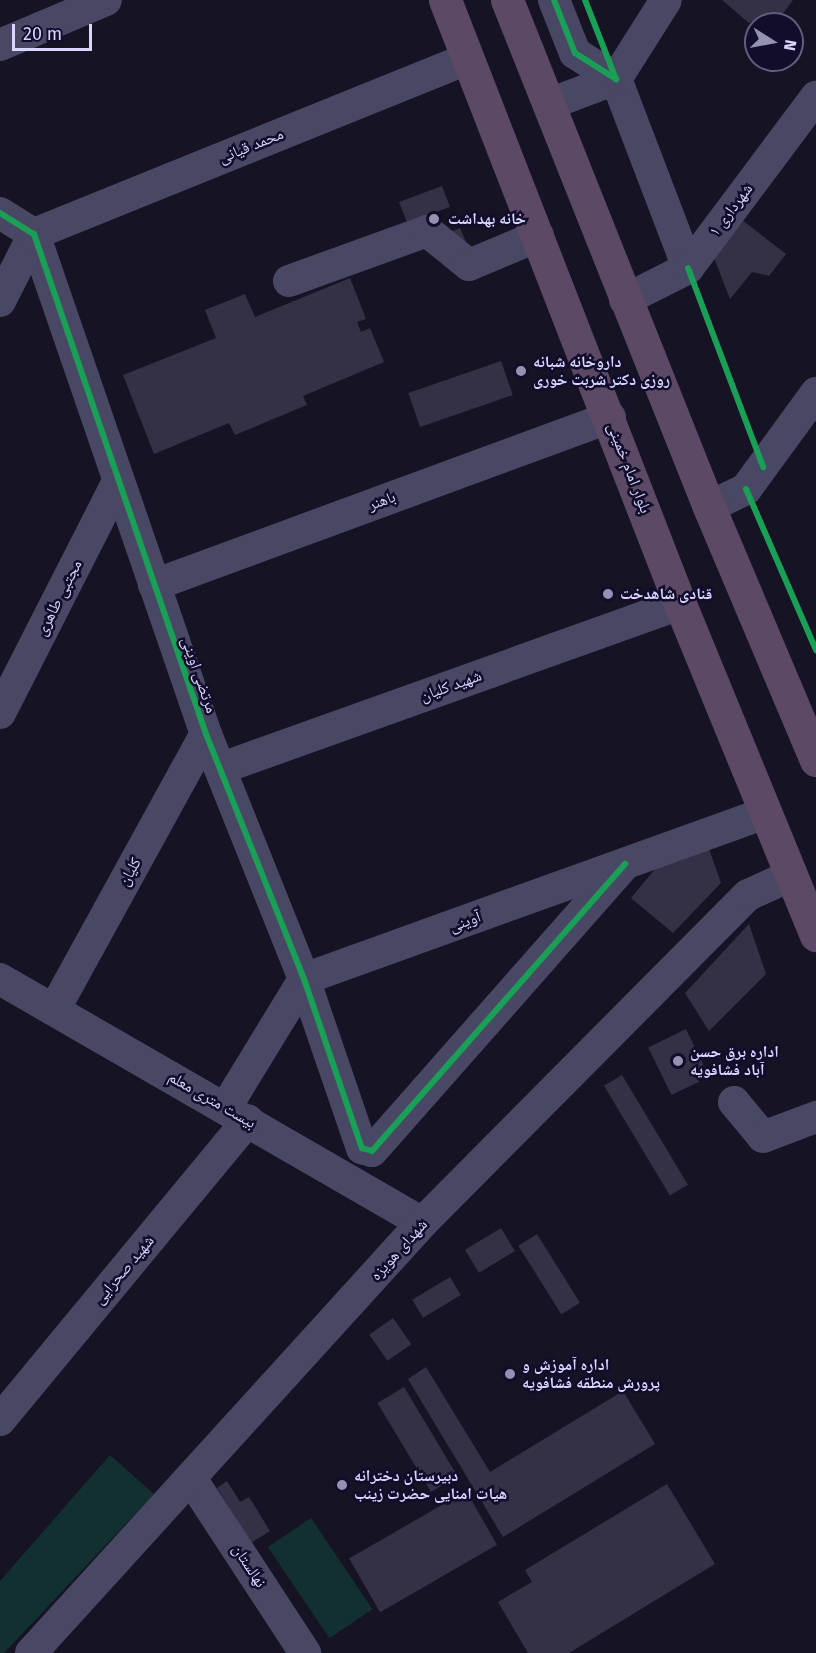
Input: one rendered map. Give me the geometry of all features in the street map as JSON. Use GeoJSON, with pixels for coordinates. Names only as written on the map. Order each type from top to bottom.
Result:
{"type":"FeatureCollection","features":[{"type":"Feature","properties":{"kind":"highway","name":"بلوار امام خمینی"},"geometry":{"type":"LineString","coordinates":[[445,0],[610,417],[680,604],[816,935]]}},
{"type":"Feature","properties":{"kind":"highway"},"geometry":{"type":"LineString","coordinates":[[507,0],[709,507],[816,760]]}},
{"type":"Feature","properties":{"kind":"street"},"geometry":{"type":"LineString","coordinates":[[0,45],[106,0]]}},
{"type":"Feature","properties":{"kind":"street"},"geometry":{"type":"LineString","coordinates":[[554,0],[575,53],[616,79],[688,268]]}},
{"type":"Feature","properties":{"kind":"street"},"geometry":{"type":"LineString","coordinates":[[549,104],[616,79],[666,0]]}},
{"type":"Feature","properties":{"kind":"street","name":"محمد قیانی"},"geometry":{"type":"LineString","coordinates":[[34,234],[468,59]]}},
{"type":"Feature","properties":{"kind":"street","name":"شهرداری ۱"},"geometry":{"type":"LineString","coordinates":[[625,300],[688,268],[816,96]]}},
{"type":"Feature","properties":{"kind":"street"},"geometry":{"type":"LineString","coordinates":[[0,213],[34,234],[0,301]]}},
{"type":"Feature","properties":{"kind":"street"},"geometry":{"type":"LineString","coordinates":[[289,281],[427,231],[469,265],[538,236]]}},
{"type":"Feature","properties":{"kind":"street","name":"مرتضی اوینی"},"geometry":{"type":"LineString","coordinates":[[34,234],[117,483],[206,734],[222,768],[304,979],[362,1148],[372,1151],[625,864]]}},
{"type":"Feature","properties":{"kind":"street"},"geometry":{"type":"LineString","coordinates":[[709,507],[746,489],[816,393]]}},
{"type":"Feature","properties":{"kind":"street","name":"باهنر"},"geometry":{"type":"LineString","coordinates":[[154,585],[610,417]]}},
{"type":"Feature","properties":{"kind":"street","name":"مجتبی طاهری"},"geometry":{"type":"LineString","coordinates":[[0,713],[117,483]]}},
{"type":"Feature","properties":{"kind":"street","name":"شهید کلیان"},"geometry":{"type":"LineString","coordinates":[[222,768],[680,604]]}},
{"type":"Feature","properties":{"kind":"street","name":"کلیان"},"geometry":{"type":"LineString","coordinates":[[54,1010],[206,734]]}},
{"type":"Feature","properties":{"kind":"street","name":"آوینی"},"geometry":{"type":"LineString","coordinates":[[304,979],[766,813]]}},
{"type":"Feature","properties":{"kind":"street","name":"شهدای هویزه"},"geometry":{"type":"LineString","coordinates":[[31,1653],[192,1480],[422,1223],[748,896],[792,875]]}},
{"type":"Feature","properties":{"kind":"street"},"geometry":{"type":"LineString","coordinates":[[237,1113],[304,979]]}},
{"type":"Feature","properties":{"kind":"street","name":"بیست متری معلم"},"geometry":{"type":"LineString","coordinates":[[0,980],[237,1113],[422,1223]]}},
{"type":"Feature","properties":{"kind":"street"},"geometry":{"type":"LineString","coordinates":[[734,1102],[763,1137],[816,1117]]}},
{"type":"Feature","properties":{"kind":"street","name":"شهید صحرایی"},"geometry":{"type":"LineString","coordinates":[[0,1420],[237,1113]]}},
{"type":"Feature","properties":{"kind":"street","name":"نهالستان"},"geometry":{"type":"LineString","coordinates":[[192,1480],[305,1653]]}},
{"type":"Feature","properties":{"kind":"green space"},"geometry":{"type":"Polygon","coordinates":[[[110,1455],[154,1494],[4,1653],[0,1653],[0,1581],[110,1455]]]}},
{"type":"Feature","properties":{"kind":"green space"},"geometry":{"type":"Polygon","coordinates":[[[311,1518],[373,1609],[329,1638],[268,1547],[311,1518]]]}},
{"type":"Feature","properties":{"kind":"building"},"geometry":{"type":"Polygon","coordinates":[[[722,0],[793,0],[784,12],[744,12],[744,19],[722,0]]]}},
{"type":"Feature","properties":{"kind":"building"},"geometry":{"type":"Polygon","coordinates":[[[442,186],[450,207],[425,216],[410,230],[399,202],[442,186]]]}},
{"type":"Feature","properties":{"kind":"building"},"geometry":{"type":"Polygon","coordinates":[[[737,216],[786,254],[769,276],[752,272],[730,299],[711,250],[737,216]]]}},
{"type":"Feature","properties":{"kind":"building"},"geometry":{"type":"Polygon","coordinates":[[[460,228],[466,242],[448,233],[460,228]]]}},
{"type":"Feature","properties":{"kind":"building"},"geometry":{"type":"Polygon","coordinates":[[[350,278],[366,319],[357,322],[361,332],[370,328],[384,362],[303,396],[307,405],[235,435],[229,423],[154,454],[123,375],[216,338],[205,310],[245,294],[255,317],[350,278]]]}},
{"type":"Feature","properties":{"kind":"building"},"geometry":{"type":"Polygon","coordinates":[[[501,361],[513,395],[420,427],[408,393],[501,361]]]}},
{"type":"Feature","properties":{"kind":"building"},"geometry":{"type":"Polygon","coordinates":[[[708,846],[721,883],[673,933],[631,898],[661,862],[708,846]]]}},
{"type":"Feature","properties":{"kind":"building"},"geometry":{"type":"Polygon","coordinates":[[[749,924],[766,974],[709,1031],[685,993],[749,924]]]}},
{"type":"Feature","properties":{"kind":"building","name":"اداره برق حسن آباد فشافویه"},"geometry":{"type":"Polygon","coordinates":[[[686,1029],[709,1077],[671,1095],[648,1047],[686,1029]]]}},
{"type":"Feature","properties":{"kind":"building"},"geometry":{"type":"Polygon","coordinates":[[[622,1075],[688,1185],[670,1196],[604,1086],[622,1075]]]}},
{"type":"Feature","properties":{"kind":"building"},"geometry":{"type":"Polygon","coordinates":[[[501,1228],[515,1251],[479,1273],[465,1250],[501,1228]]]}},
{"type":"Feature","properties":{"kind":"building"},"geometry":{"type":"Polygon","coordinates":[[[537,1234],[580,1303],[561,1314],[518,1246],[537,1234]]]}},
{"type":"Feature","properties":{"kind":"building"},"geometry":{"type":"Polygon","coordinates":[[[450,1277],[461,1295],[423,1318],[412,1300],[450,1277]]]}},
{"type":"Feature","properties":{"kind":"building"},"geometry":{"type":"Polygon","coordinates":[[[393,1318],[411,1344],[388,1361],[369,1335],[393,1318]]]}},
{"type":"Feature","properties":{"kind":"building"},"geometry":{"type":"Polygon","coordinates":[[[426,1367],[490,1472],[623,1391],[655,1444],[503,1537],[408,1379],[426,1367]]]}},
{"type":"Feature","properties":{"kind":"building"},"geometry":{"type":"Polygon","coordinates":[[[404,1387],[458,1476],[431,1492],[377,1403],[404,1387]]]}},
{"type":"Feature","properties":{"kind":"building"},"geometry":{"type":"Polygon","coordinates":[[[227,1481],[240,1502],[249,1497],[270,1531],[251,1543],[217,1488],[227,1481]]]}},
{"type":"Feature","properties":{"kind":"building"},"geometry":{"type":"Polygon","coordinates":[[[667,1484],[715,1564],[569,1653],[528,1653],[498,1602],[532,1582],[525,1570],[667,1484]]]}},
{"type":"Feature","properties":{"kind":"building"},"geometry":{"type":"Polygon","coordinates":[[[466,1491],[497,1545],[380,1612],[349,1558],[466,1491]]]}},
{"type":"Feature","properties":{"kind":"cycle path"},"geometry":{"type":"LineString","coordinates":[[554,0],[575,53],[616,79]]}},
{"type":"Feature","properties":{"kind":"cycle path"},"geometry":{"type":"LineString","coordinates":[[585,0],[616,79]]}},
{"type":"Feature","properties":{"kind":"cycle path"},"geometry":{"type":"LineString","coordinates":[[0,213],[34,234],[206,734],[304,979],[362,1148],[372,1151],[625,864]]}},
{"type":"Feature","properties":{"kind":"cycle path"},"geometry":{"type":"LineString","coordinates":[[688,268],[763,467]]}},
{"type":"Feature","properties":{"kind":"cycle path"},"geometry":{"type":"LineString","coordinates":[[746,489],[816,650]]}},
{"type":"Feature","properties":{"kind":"place","name":"خانه بهداشت"},"geometry":{"type":"Point","coordinates":[434,219]}},
{"type":"Feature","properties":{"kind":"place","name":"داروخانه شبانه روزی دکتر شربت خوری"},"geometry":{"type":"Point","coordinates":[521,371]}},
{"type":"Feature","properties":{"kind":"place","name":"قنادی شاهدخت"},"geometry":{"type":"Point","coordinates":[608,594]}},
{"type":"Feature","properties":{"kind":"place","name":"اداره برق حسن آباد فشافویه"},"geometry":{"type":"Point","coordinates":[678,1061]}},
{"type":"Feature","properties":{"kind":"place","name":"اداره آموزش و پرورش منطقه فشافویه"},"geometry":{"type":"Point","coordinates":[510,1374]}},
{"type":"Feature","properties":{"kind":"place","name":"دبیرستان دخترانه هیات امنایی حضرت زینب"},"geometry":{"type":"Point","coordinates":[342,1485]}}]}
